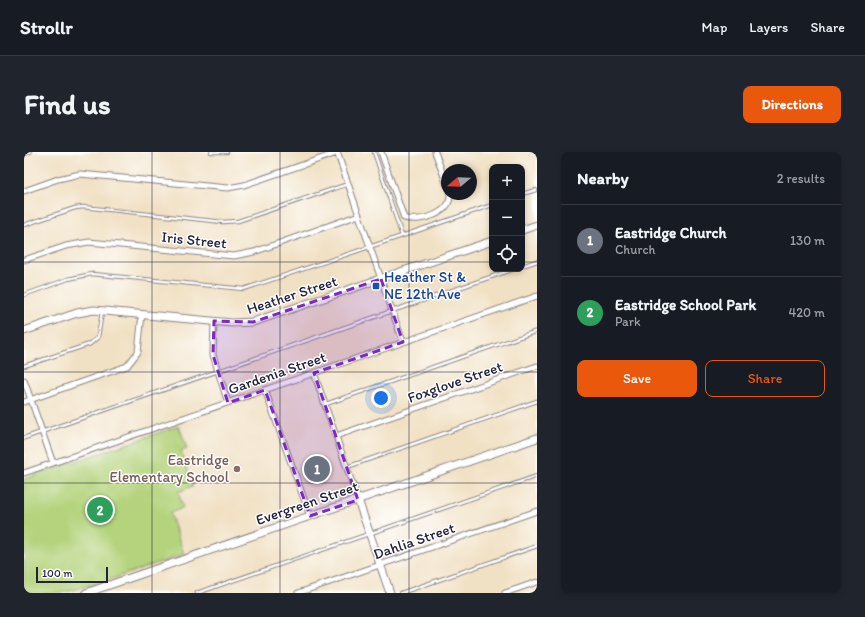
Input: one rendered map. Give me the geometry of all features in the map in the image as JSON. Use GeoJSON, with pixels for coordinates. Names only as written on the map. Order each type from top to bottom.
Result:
{"type":"FeatureCollection","features":[{"type":"Feature","properties":{"kind":"street"},"geometry":{"type":"LineString","coordinates":[[24,191],[58,179],[80,174],[228,188],[244,185],[337,152],[402,342]]}},
{"type":"Feature","properties":{"kind":"street"},"geometry":{"type":"LineString","coordinates":[[381,152],[404,218],[413,221],[425,219],[437,214],[448,204],[449,200]]}},
{"type":"Feature","properties":{"kind":"street"},"geometry":{"type":"LineString","coordinates":[[435,152],[441,168]]}},
{"type":"Feature","properties":{"kind":"street","name":"Iris Street"},"geometry":{"type":"LineString","coordinates":[[24,260],[66,246],[90,242],[234,256],[254,252],[359,215]]}},
{"type":"Feature","properties":{"kind":"street"},"geometry":{"type":"LineString","coordinates":[[525,229],[537,225]]}},
{"type":"Feature","properties":{"kind":"street","name":"Heather Street"},"geometry":{"type":"LineString","coordinates":[[24,331],[77,312],[102,310],[237,324],[253,322],[489,242]]}},
{"type":"Feature","properties":{"kind":"street","name":"Gardenia Street"},"geometry":{"type":"LineString","coordinates":[[24,473],[537,296]]}},
{"type":"Feature","properties":{"kind":"street"},"geometry":{"type":"LineString","coordinates":[[24,402],[127,366],[138,352],[142,314]]}},
{"type":"Feature","properties":{"kind":"street"},"geometry":{"type":"LineString","coordinates":[[214,321],[212,348],[217,372],[228,403]]}},
{"type":"Feature","properties":{"kind":"street","name":"Foxglove Street"},"geometry":{"type":"LineString","coordinates":[[336,436],[537,366]]}},
{"type":"Feature","properties":{"kind":"street"},"geometry":{"type":"LineString","coordinates":[[314,373],[390,593]]}},
{"type":"Feature","properties":{"kind":"street"},"geometry":{"type":"LineString","coordinates":[[24,380],[53,463]]}},
{"type":"Feature","properties":{"kind":"street"},"geometry":{"type":"LineString","coordinates":[[265,390],[310,516]]}},
{"type":"Feature","properties":{"kind":"street","name":"Evergreen Street"},"geometry":{"type":"LineString","coordinates":[[86,593],[98,591],[537,438]]}},
{"type":"Feature","properties":{"kind":"street","name":"Dahlia Street"},"geometry":{"type":"LineString","coordinates":[[298,593],[537,511]]}},
{"type":"Feature","properties":{"kind":"street"},"geometry":{"type":"LineString","coordinates":[[505,593],[537,582]]}},
{"type":"Feature","properties":{"kind":"lane"},"geometry":{"type":"LineString","coordinates":[[24,154],[30,152]]}},
{"type":"Feature","properties":{"kind":"lane"},"geometry":{"type":"LineString","coordinates":[[211,152],[227,152]]}},
{"type":"Feature","properties":{"kind":"lane"},"geometry":{"type":"LineString","coordinates":[[374,152],[402,236]]}},
{"type":"Feature","properties":{"kind":"lane"},"geometry":{"type":"LineString","coordinates":[[24,225],[75,208],[83,207],[222,222],[238,221],[348,184]]}},
{"type":"Feature","properties":{"kind":"lane"},"geometry":{"type":"LineString","coordinates":[[525,193],[536,190]]}},
{"type":"Feature","properties":{"kind":"lane"},"geometry":{"type":"LineString","coordinates":[[24,295],[68,279],[92,274],[244,289],[489,206]]}},
{"type":"Feature","properties":{"kind":"lane"},"geometry":{"type":"LineString","coordinates":[[525,265],[537,261]]}},
{"type":"Feature","properties":{"kind":"lane"},"geometry":{"type":"LineString","coordinates":[[24,438],[505,272]]}},
{"type":"Feature","properties":{"kind":"lane"},"geometry":{"type":"LineString","coordinates":[[24,366],[90,344],[98,337],[102,310]]}},
{"type":"Feature","properties":{"kind":"lane"},"geometry":{"type":"LineString","coordinates":[[325,404],[537,331]]}},
{"type":"Feature","properties":{"kind":"lane"},"geometry":{"type":"LineString","coordinates":[[346,467],[537,401]]}},
{"type":"Feature","properties":{"kind":"lane"},"geometry":{"type":"LineString","coordinates":[[197,593],[537,476]]}},
{"type":"Feature","properties":{"kind":"lane"},"geometry":{"type":"LineString","coordinates":[[401,593],[537,546]]}},
{"type":"Feature","properties":{"kind":"highlighted area"},"geometry":{"type":"Polygon","coordinates":[[[381,279],[403,342],[314,373],[358,500],[310,516],[265,390],[228,403],[213,355],[214,321],[253,322],[381,279]]]}},
{"type":"Feature","properties":{"kind":"green space"},"geometry":{"type":"Polygon","coordinates":[[[179,426],[187,449],[181,451],[193,486],[178,492],[183,508],[170,513],[184,554],[112,579],[63,593],[33,593],[24,589],[24,479],[179,426]]]}},
{"type":"Feature","properties":{"kind":"place","name":"Heather St & NE 12th Ave"},"geometry":{"type":"Point","coordinates":[376,286]}},
{"type":"Feature","properties":{"kind":"place","name":"Eastridge Elementary School"},"geometry":{"type":"Point","coordinates":[237,469]}},
{"type":"Feature","properties":{"kind":"place","name":"Eastridge Church"},"geometry":{"type":"Point","coordinates":[317,469]}},
{"type":"Feature","properties":{"kind":"place","name":"Eastridge School Park"},"geometry":{"type":"Point","coordinates":[100,510]}}]}
